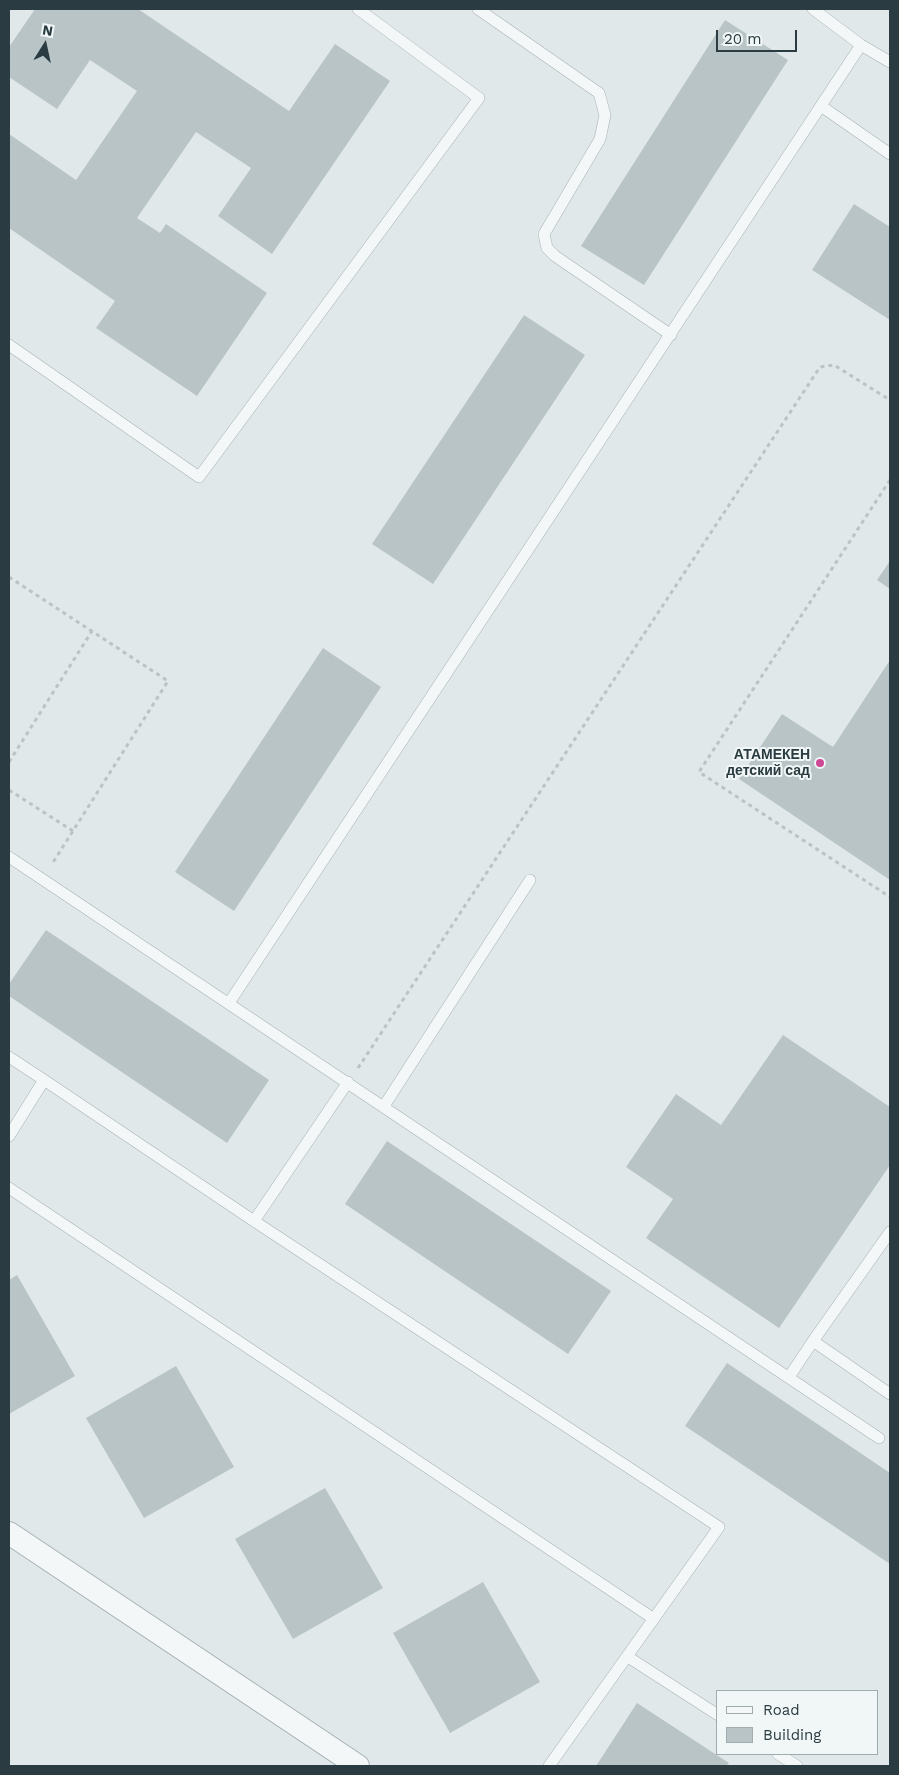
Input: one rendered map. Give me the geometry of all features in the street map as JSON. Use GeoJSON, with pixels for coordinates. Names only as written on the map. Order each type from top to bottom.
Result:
{"type":"FeatureCollection","features":[{"type":"Feature","properties":{"kind":"street"},"geometry":{"type":"LineString","coordinates":[[9,1533],[358,1766]]}},
{"type":"Feature","properties":{"kind":"lane"},"geometry":{"type":"LineString","coordinates":[[9,345],[199,477],[479,98],[358,9]]}},
{"type":"Feature","properties":{"kind":"lane"},"geometry":{"type":"LineString","coordinates":[[478,9],[599,93],[604,115],[600,139],[544,234],[547,248],[555,256],[671,335]]}},
{"type":"Feature","properties":{"kind":"lane"},"geometry":{"type":"LineString","coordinates":[[813,9],[890,62]]}},
{"type":"Feature","properties":{"kind":"lane"},"geometry":{"type":"LineString","coordinates":[[229,1003],[862,44]]}},
{"type":"Feature","properties":{"kind":"lane"},"geometry":{"type":"LineString","coordinates":[[821,106],[890,154]]}},
{"type":"Feature","properties":{"kind":"lane"},"geometry":{"type":"LineString","coordinates":[[9,857],[880,1438]]}},
{"type":"Feature","properties":{"kind":"lane"},"geometry":{"type":"LineString","coordinates":[[384,1106],[530,880]]}},
{"type":"Feature","properties":{"kind":"lane"},"geometry":{"type":"LineString","coordinates":[[9,1057],[254,1222],[719,1527],[549,1766]]}},
{"type":"Feature","properties":{"kind":"lane"},"geometry":{"type":"LineString","coordinates":[[9,1136],[44,1080]]}},
{"type":"Feature","properties":{"kind":"lane"},"geometry":{"type":"LineString","coordinates":[[254,1222],[348,1082]]}},
{"type":"Feature","properties":{"kind":"lane"},"geometry":{"type":"LineString","coordinates":[[9,1188],[654,1619]]}},
{"type":"Feature","properties":{"kind":"lane"},"geometry":{"type":"LineString","coordinates":[[789,1377],[890,1232]]}},
{"type":"Feature","properties":{"kind":"lane"},"geometry":{"type":"LineString","coordinates":[[813,1341],[890,1394]]}},
{"type":"Feature","properties":{"kind":"lane"},"geometry":{"type":"LineString","coordinates":[[628,1656],[716,1714]]}},
{"type":"Feature","properties":{"kind":"lane"},"geometry":{"type":"LineString","coordinates":[[780,1755],[797,1766]]}},
{"type":"Feature","properties":{"kind":"path"},"geometry":{"type":"LineString","coordinates":[[348,1082],[820,367],[834,365],[890,400]]}},
{"type":"Feature","properties":{"kind":"path"},"geometry":{"type":"LineString","coordinates":[[890,480],[699,772],[890,897]]}},
{"type":"Feature","properties":{"kind":"path"},"geometry":{"type":"LineString","coordinates":[[9,577],[168,681],[42,879]]}},
{"type":"Feature","properties":{"kind":"path"},"geometry":{"type":"LineString","coordinates":[[9,762],[92,631]]}},
{"type":"Feature","properties":{"kind":"path"},"geometry":{"type":"LineString","coordinates":[[9,790],[73,831]]}},
{"type":"Feature","properties":{"kind":"building"},"geometry":{"type":"Polygon","coordinates":[[[35,9],[138,9],[289,111],[335,44],[390,81],[272,254],[218,216],[251,168],[196,132],[137,218],[160,233],[166,224],[267,293],[197,396],[96,328],[115,301],[9,228],[9,134],[76,180],[137,91],[90,60],[57,109],[9,77],[9,47],[35,9]]]}},
{"type":"Feature","properties":{"kind":"building"},"geometry":{"type":"Polygon","coordinates":[[[725,20],[788,60],[644,285],[581,246],[725,20]]]}},
{"type":"Feature","properties":{"kind":"building"},"geometry":{"type":"Polygon","coordinates":[[[854,204],[890,227],[890,320],[812,270],[854,204]]]}},
{"type":"Feature","properties":{"kind":"building"},"geometry":{"type":"Polygon","coordinates":[[[524,315],[585,355],[433,584],[372,544],[524,315]]]}},
{"type":"Feature","properties":{"kind":"building"},"geometry":{"type":"Polygon","coordinates":[[[890,561],[890,589],[877,580],[890,561]]]}},
{"type":"Feature","properties":{"kind":"building"},"geometry":{"type":"Polygon","coordinates":[[[323,648],[381,687],[234,911],[175,872],[323,648]]]}},
{"type":"Feature","properties":{"kind":"building","name":"АТАМЕКЕН детский сад"},"geometry":{"type":"Polygon","coordinates":[[[890,660],[890,880],[739,779],[782,714],[833,747],[890,660]]]}},
{"type":"Feature","properties":{"kind":"building"},"geometry":{"type":"Polygon","coordinates":[[[46,930],[269,1080],[227,1143],[9,996],[9,984],[46,930]]]}},
{"type":"Feature","properties":{"kind":"building"},"geometry":{"type":"Polygon","coordinates":[[[783,1035],[890,1107],[890,1165],[779,1328],[646,1238],[673,1199],[626,1167],[676,1094],[721,1125],[783,1035]]]}},
{"type":"Feature","properties":{"kind":"building"},"geometry":{"type":"Polygon","coordinates":[[[387,1141],[611,1291],[568,1354],[345,1204],[387,1141]]]}},
{"type":"Feature","properties":{"kind":"building"},"geometry":{"type":"Polygon","coordinates":[[[17,1275],[75,1376],[9,1414],[9,1280],[17,1275]]]}},
{"type":"Feature","properties":{"kind":"building"},"geometry":{"type":"Polygon","coordinates":[[[727,1363],[890,1473],[890,1564],[685,1426],[727,1363]]]}},
{"type":"Feature","properties":{"kind":"building"},"geometry":{"type":"Polygon","coordinates":[[[176,1366],[234,1467],[144,1518],[86,1418],[176,1366]]]}},
{"type":"Feature","properties":{"kind":"building"},"geometry":{"type":"Polygon","coordinates":[[[325,1488],[383,1588],[293,1639],[235,1539],[325,1488]]]}},
{"type":"Feature","properties":{"kind":"building"},"geometry":{"type":"Polygon","coordinates":[[[483,1582],[540,1682],[450,1733],[393,1633],[483,1582]]]}},
{"type":"Feature","properties":{"kind":"building"},"geometry":{"type":"Polygon","coordinates":[[[637,1703],[729,1763],[726,1766],[596,1766],[637,1703]]]}},
{"type":"Feature","properties":{"kind":"place","name":"АТАМЕКЕН детский сад"},"geometry":{"type":"Point","coordinates":[820,763]}}]}
